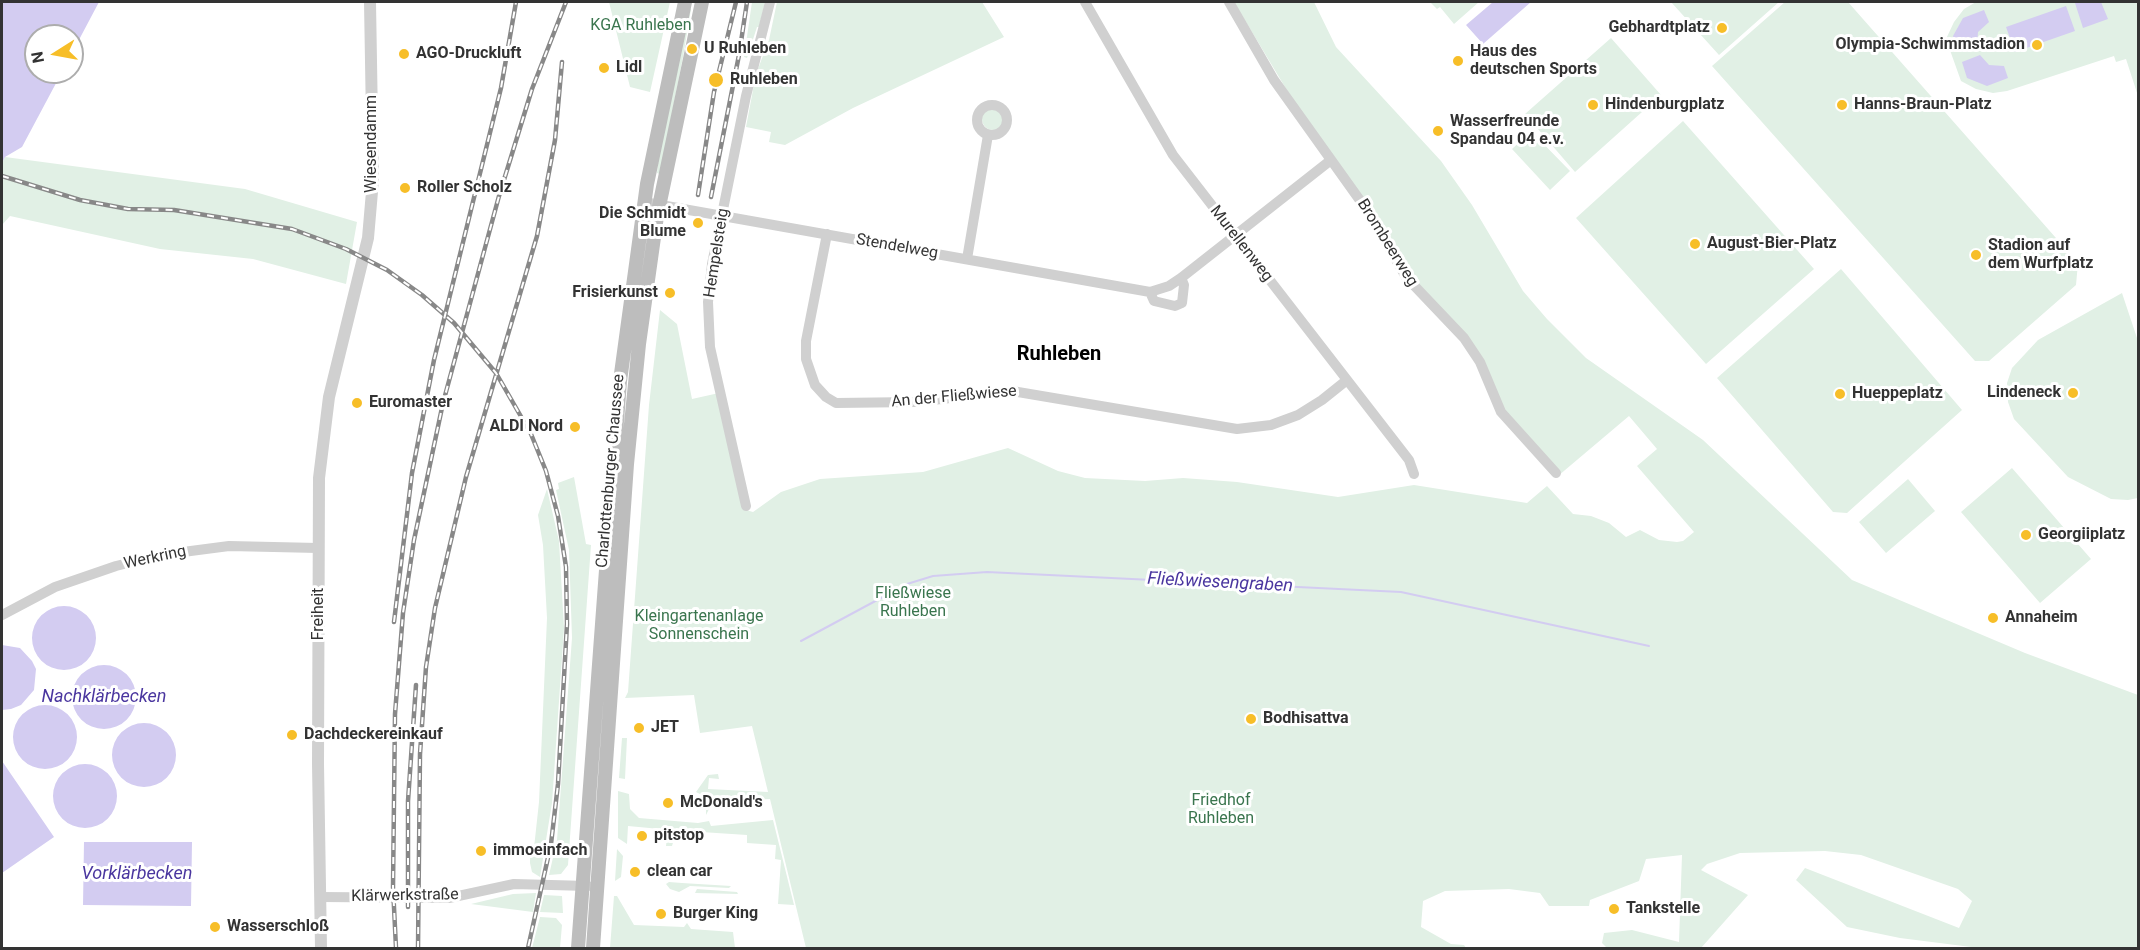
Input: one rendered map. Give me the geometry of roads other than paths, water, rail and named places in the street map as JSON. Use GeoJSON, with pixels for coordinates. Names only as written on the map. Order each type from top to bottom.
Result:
{"type":"FeatureCollection","features":[{"type":"Feature","properties":{"kind":"main road","name":"Charlottenburger Chaussee"},"geometry":{"type":"LineString","coordinates":[[578,948],[620,381],[644,202],[685,2]]}},
{"type":"Feature","properties":{"kind":"main road","name":"Charlottenburger Chaussee"},"geometry":{"type":"LineString","coordinates":[[593,948],[634,391],[647,279],[660,203],[702,2]]}},
{"type":"Feature","properties":{"kind":"street","name":"Wiesendamm"},"geometry":{"type":"LineString","coordinates":[[358,285],[368,238],[374,180],[370,2]]}},
{"type":"Feature","properties":{"kind":"street","name":"Hempelsteig"},"geometry":{"type":"LineString","coordinates":[[746,506],[710,347],[708,314],[710,283],[750,75],[770,2]]}},
{"type":"Feature","properties":{"kind":"street","name":"Murellenweg"},"geometry":{"type":"LineString","coordinates":[[1085,2],[1173,155],[1409,460],[1413,474]]}},
{"type":"Feature","properties":{"kind":"street","name":"Brombeerweg"},"geometry":{"type":"LineString","coordinates":[[1229,2],[1274,80],[1369,213],[1406,277],[1472,350],[1501,412],[1556,473]]}},
{"type":"Feature","properties":{"kind":"street"},"geometry":{"type":"LineString","coordinates":[[967,259],[988,135]]}},
{"type":"Feature","properties":{"kind":"street"},"geometry":{"type":"LineString","coordinates":[[1150,292],[1169,286],[1181,278],[1331,160]]}},
{"type":"Feature","properties":{"kind":"street","name":"Stendelweg"},"geometry":{"type":"LineString","coordinates":[[644,202],[723,214],[1150,292],[1154,301],[1175,306],[1182,303],[1184,285],[1181,278]]}},
{"type":"Feature","properties":{"kind":"street","name":"An der Fließwiese"},"geometry":{"type":"LineString","coordinates":[[827,234],[806,341],[806,359],[815,385],[826,397],[836,403],[915,402],[1012,391],[1236,429],[1271,425],[1298,415],[1347,380]]}},
{"type":"Feature","properties":{"kind":"street","name":"Freiheit"},"geometry":{"type":"LineString","coordinates":[[321,948],[319,478],[324,426],[340,348],[358,285]]}},
{"type":"Feature","properties":{"kind":"street","name":"Werkring"},"geometry":{"type":"LineString","coordinates":[[2,615],[55,587],[150,557],[229,546],[318,548]]}},
{"type":"Feature","properties":{"kind":"street","name":"Klärwerkstraße"},"geometry":{"type":"LineString","coordinates":[[320,897],[449,898],[514,884],[597,887]]}},
{"type":"Feature","properties":{"kind":"water"},"geometry":{"type":"Polygon","coordinates":[[[2,2],[99,2],[84,30],[84,24],[24,24],[24,84],[56,84],[22,147],[5,157],[2,163],[2,2]]]}},
{"type":"Feature","properties":{"kind":"water"},"geometry":{"type":"Polygon","coordinates":[[[1493,2],[1531,2],[1483,44],[1466,25],[1493,2]]]}},
{"type":"Feature","properties":{"kind":"water"},"geometry":{"type":"Polygon","coordinates":[[[2101,2],[2108,19],[2083,28],[2075,3],[2101,2]]]}},
{"type":"Feature","properties":{"kind":"water"},"geometry":{"type":"Polygon","coordinates":[[[2066,6],[2075,31],[2015,52],[2006,27],[2066,6]]]}},
{"type":"Feature","properties":{"kind":"water"},"geometry":{"type":"Polygon","coordinates":[[[1984,10],[1989,22],[1978,32],[1977,45],[1958,52],[1953,36],[1963,18],[1984,10]]]}},
{"type":"Feature","properties":{"kind":"water"},"geometry":{"type":"Polygon","coordinates":[[[1980,55],[1989,65],[2004,66],[2008,78],[1987,86],[1967,78],[1962,62],[1980,55]]]}},
{"type":"Feature","properties":{"kind":"water"},"geometry":{"type":"Polygon","coordinates":[[[58,606],[70,606],[87,615],[94,626],[96,638],[94,650],[87,661],[70,670],[58,670],[46,665],[37,656],[32,644],[32,632],[37,620],[46,611],[58,606]]]}},
{"type":"Feature","properties":{"kind":"water"},"geometry":{"type":"Polygon","coordinates":[[[2,645],[20,648],[36,669],[34,690],[21,705],[2,710],[2,645]]]}},
{"type":"Feature","properties":{"kind":"water","name":"Nachklärbecken"},"geometry":{"type":"Polygon","coordinates":[[[98,665],[110,665],[127,674],[134,685],[136,697],[134,709],[127,720],[110,729],[98,729],[86,724],[77,715],[72,703],[72,691],[77,679],[86,670],[98,665]]]}},
{"type":"Feature","properties":{"kind":"water"},"geometry":{"type":"Polygon","coordinates":[[[39,705],[51,705],[68,714],[75,725],[77,737],[75,749],[68,760],[51,769],[39,769],[27,764],[18,755],[13,743],[13,731],[18,719],[27,710],[39,705]]]}},
{"type":"Feature","properties":{"kind":"water"},"geometry":{"type":"Polygon","coordinates":[[[138,723],[150,723],[167,732],[174,743],[176,755],[174,767],[167,778],[150,787],[138,787],[126,782],[117,773],[112,761],[112,749],[117,737],[126,728],[138,723]]]}},
{"type":"Feature","properties":{"kind":"water"},"geometry":{"type":"Polygon","coordinates":[[[2,761],[54,837],[2,873],[2,761]]]}},
{"type":"Feature","properties":{"kind":"water"},"geometry":{"type":"Polygon","coordinates":[[[79,764],[91,764],[108,773],[115,784],[117,796],[115,808],[108,819],[91,828],[79,828],[67,823],[58,814],[53,802],[53,790],[58,778],[67,769],[79,764]]]}},
{"type":"Feature","properties":{"kind":"water","name":"Vorklärbecken"},"geometry":{"type":"Polygon","coordinates":[[[84,842],[192,842],[191,906],[83,905],[84,842]]]}},
{"type":"Feature","properties":{"kind":"waterway","name":"Fließwiesengraben"},"geometry":{"type":"LineString","coordinates":[[801,641],[907,584],[933,576],[987,572],[1401,592],[1649,646]]}},
{"type":"Feature","properties":{"kind":"railway"},"geometry":{"type":"LineString","coordinates":[[394,622],[412,473],[434,360],[501,88],[516,2]]}},
{"type":"Feature","properties":{"kind":"railway"},"geometry":{"type":"LineString","coordinates":[[396,948],[393,887],[395,714],[403,613],[414,540],[443,403],[499,196],[532,89],[566,2]]}},
{"type":"Feature","properties":{"kind":"railway"},"geometry":{"type":"LineString","coordinates":[[698,195],[714,92],[736,2]]}},
{"type":"Feature","properties":{"kind":"railway"},"geometry":{"type":"LineString","coordinates":[[711,197],[747,2]]}},
{"type":"Feature","properties":{"kind":"railway"},"geometry":{"type":"LineString","coordinates":[[418,948],[420,754],[426,667],[435,608],[466,477],[537,236],[555,140],[562,62]]}},
{"type":"Feature","properties":{"kind":"railway"},"geometry":{"type":"LineString","coordinates":[[2,176],[80,200],[128,209],[174,210],[292,229],[346,249],[387,270],[422,295],[454,323],[496,373],[531,434],[546,471],[558,516],[566,567],[567,624],[558,784],[551,844],[528,948]]}},
{"type":"Feature","properties":{"kind":"railway"},"geometry":{"type":"LineString","coordinates":[[408,907],[408,801],[416,685]]}},
{"type":"Feature","properties":{"kind":"place","name":"Gebhardtplatz"},"geometry":{"type":"Point","coordinates":[1722,28]}},
{"type":"Feature","properties":{"kind":"place","name":"Olympia-Schwimmstadion"},"geometry":{"type":"Point","coordinates":[2037,45]}},
{"type":"Feature","properties":{"kind":"place","name":"U Ruhleben"},"geometry":{"type":"Point","coordinates":[692,49]}},
{"type":"Feature","properties":{"kind":"place","name":"AGO-Druckluft"},"geometry":{"type":"Point","coordinates":[404,54]}},
{"type":"Feature","properties":{"kind":"place","name":"Haus des deutschen Sports"},"geometry":{"type":"Point","coordinates":[1458,61]}},
{"type":"Feature","properties":{"kind":"place","name":"Lidl"},"geometry":{"type":"Point","coordinates":[604,68]}},
{"type":"Feature","properties":{"kind":"place","name":"Ruhleben"},"geometry":{"type":"Point","coordinates":[716,80]}},
{"type":"Feature","properties":{"kind":"place","name":"Hindenburgplatz"},"geometry":{"type":"Point","coordinates":[1593,105]}},
{"type":"Feature","properties":{"kind":"place","name":"Hanns-Braun-Platz"},"geometry":{"type":"Point","coordinates":[1842,105]}},
{"type":"Feature","properties":{"kind":"place","name":"Wasserfreunde Spandau 04 e.v."},"geometry":{"type":"Point","coordinates":[1438,131]}},
{"type":"Feature","properties":{"kind":"place","name":"Roller Scholz"},"geometry":{"type":"Point","coordinates":[405,188]}},
{"type":"Feature","properties":{"kind":"place","name":"Die Schmidt Blume"},"geometry":{"type":"Point","coordinates":[698,223]}},
{"type":"Feature","properties":{"kind":"place","name":"August-Bier-Platz"},"geometry":{"type":"Point","coordinates":[1695,244]}},
{"type":"Feature","properties":{"kind":"place","name":"Stadion auf dem Wurfplatz"},"geometry":{"type":"Point","coordinates":[1976,255]}},
{"type":"Feature","properties":{"kind":"place","name":"Frisierkunst"},"geometry":{"type":"Point","coordinates":[670,293]}},
{"type":"Feature","properties":{"kind":"place","name":"Lindeneck"},"geometry":{"type":"Point","coordinates":[2073,393]}},
{"type":"Feature","properties":{"kind":"place","name":"Hueppeplatz"},"geometry":{"type":"Point","coordinates":[1840,394]}},
{"type":"Feature","properties":{"kind":"place","name":"Euromaster"},"geometry":{"type":"Point","coordinates":[357,403]}},
{"type":"Feature","properties":{"kind":"place","name":"ALDI Nord"},"geometry":{"type":"Point","coordinates":[575,427]}},
{"type":"Feature","properties":{"kind":"place","name":"Georgiiplatz"},"geometry":{"type":"Point","coordinates":[2026,535]}},
{"type":"Feature","properties":{"kind":"place","name":"Annaheim"},"geometry":{"type":"Point","coordinates":[1993,618]}},
{"type":"Feature","properties":{"kind":"place","name":"Bodhisattva"},"geometry":{"type":"Point","coordinates":[1251,719]}},
{"type":"Feature","properties":{"kind":"place","name":"JET"},"geometry":{"type":"Point","coordinates":[639,728]}},
{"type":"Feature","properties":{"kind":"place","name":"Dachdeckereinkauf"},"geometry":{"type":"Point","coordinates":[292,735]}},
{"type":"Feature","properties":{"kind":"place","name":"McDonald's"},"geometry":{"type":"Point","coordinates":[668,803]}},
{"type":"Feature","properties":{"kind":"place","name":"pitstop"},"geometry":{"type":"Point","coordinates":[642,836]}},
{"type":"Feature","properties":{"kind":"place","name":"immoeinfach"},"geometry":{"type":"Point","coordinates":[481,851]}},
{"type":"Feature","properties":{"kind":"place","name":"clean car"},"geometry":{"type":"Point","coordinates":[635,872]}},
{"type":"Feature","properties":{"kind":"place","name":"Tankstelle"},"geometry":{"type":"Point","coordinates":[1614,909]}},
{"type":"Feature","properties":{"kind":"place","name":"Burger King"},"geometry":{"type":"Point","coordinates":[661,914]}},
{"type":"Feature","properties":{"kind":"place","name":"Wasserschloß"},"geometry":{"type":"Point","coordinates":[215,927]}},
{"type":"Feature","properties":{"kind":"district","name":"Ruhleben"},"geometry":{"type":"Point","coordinates":[1059,355]}},
{"type":"Feature","properties":{"kind":"park label","name":"KGA Ruhleben"},"geometry":{"type":"Point","coordinates":[641,26]}},
{"type":"Feature","properties":{"kind":"park label","name":"Fließwiese Ruhleben"},"geometry":{"type":"Point","coordinates":[913,603]}},
{"type":"Feature","properties":{"kind":"park label","name":"Kleingartenanlage Sonnenschein"},"geometry":{"type":"Point","coordinates":[699,626]}},
{"type":"Feature","properties":{"kind":"park label","name":"Friedhof Ruhleben"},"geometry":{"type":"Point","coordinates":[1221,810]}}]}
